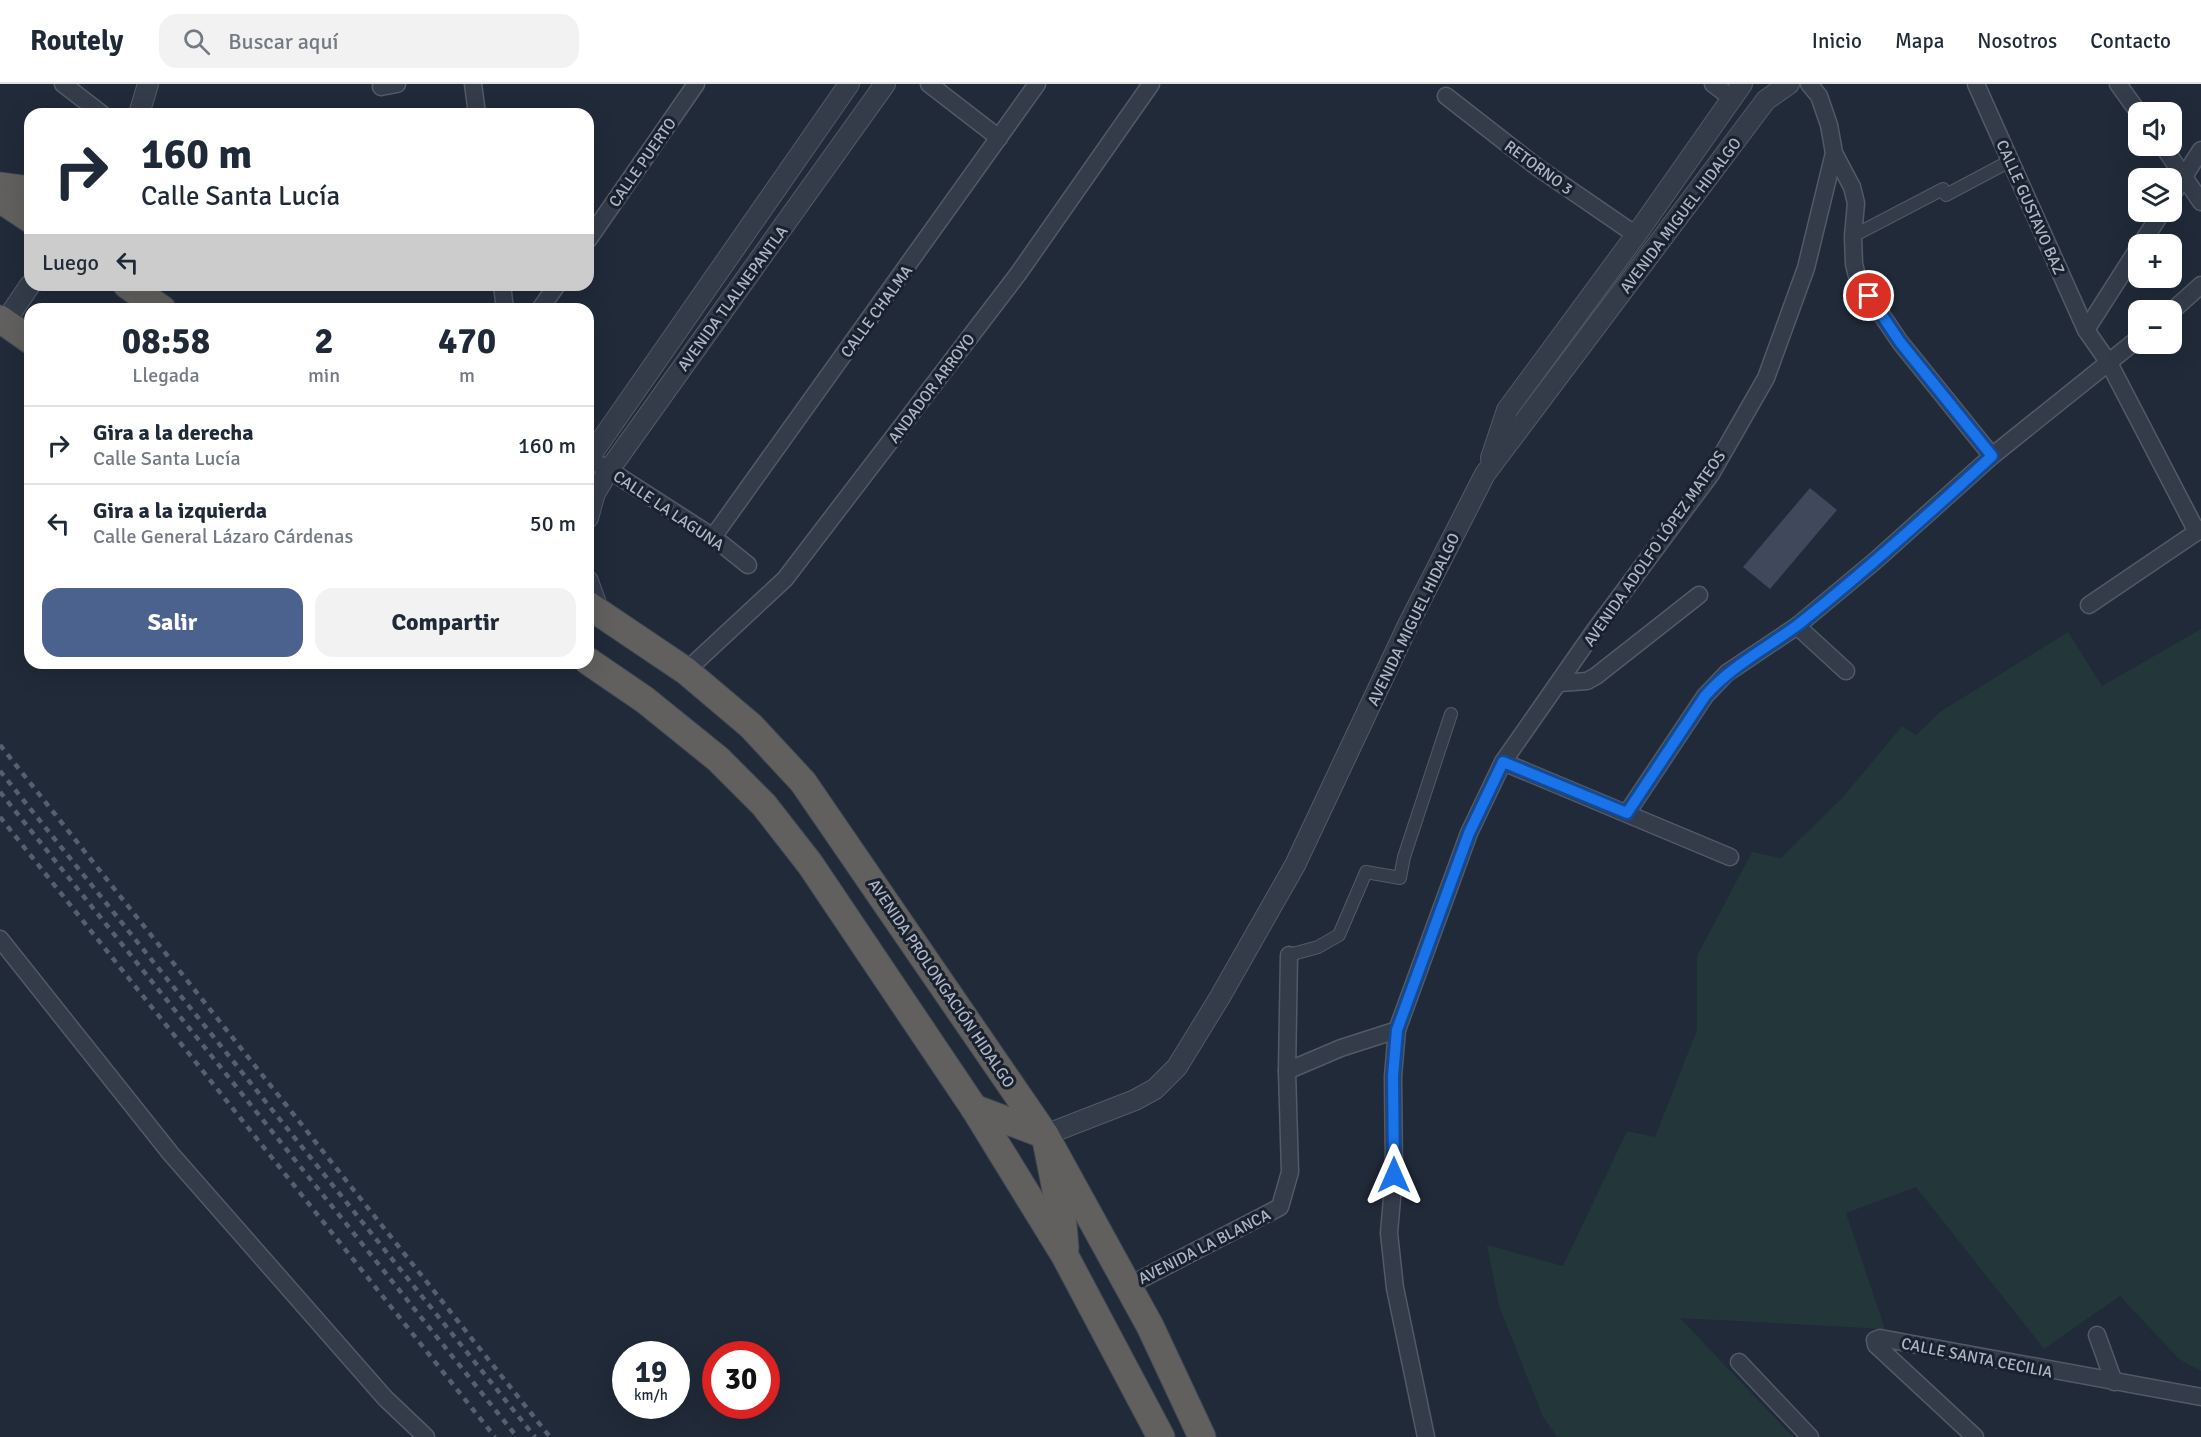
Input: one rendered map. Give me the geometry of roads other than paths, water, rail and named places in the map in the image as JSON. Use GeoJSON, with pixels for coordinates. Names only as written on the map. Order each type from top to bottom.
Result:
{"type":"FeatureCollection","features":[{"type":"Feature","properties":{"kind":"highway"},"geometry":{"type":"LineString","coordinates":[[0,186],[24,189]]}},
{"type":"Feature","properties":{"kind":"highway"},"geometry":{"type":"LineString","coordinates":[[0,199],[24,215]]}},
{"type":"Feature","properties":{"kind":"highway"},"geometry":{"type":"LineString","coordinates":[[139,291],[155,299]]}},
{"type":"Feature","properties":{"kind":"highway"},"geometry":{"type":"LineString","coordinates":[[2,321],[24,336]]}},
{"type":"Feature","properties":{"kind":"highway","name":"AVENIDA PROLONGACIÓN HIDALGO"},"geometry":{"type":"LineString","coordinates":[[594,609],[686,671],[751,726],[803,783],[1045,1135],[1128,1286],[1202,1437]]}},
{"type":"Feature","properties":{"kind":"highway"},"geometry":{"type":"LineString","coordinates":[[594,666],[645,700],[718,759],[764,805],[810,864],[974,1108],[1065,1256],[1161,1437]]}},
{"type":"Feature","properties":{"kind":"highway"},"geometry":{"type":"LineString","coordinates":[[974,1108],[1045,1135],[1063,1225],[1065,1256]]}},
{"type":"Feature","properties":{"kind":"street"},"geometry":{"type":"LineString","coordinates":[[63,84],[94,108]]}},
{"type":"Feature","properties":{"kind":"street"},"geometry":{"type":"LineString","coordinates":[[141,108],[148,84]]}},
{"type":"Feature","properties":{"kind":"street"},"geometry":{"type":"LineString","coordinates":[[473,84],[476,108]]}},
{"type":"Feature","properties":{"kind":"street","name":"CALLE PUERTO"},"geometry":{"type":"LineString","coordinates":[[594,231],[696,84]]}},
{"type":"Feature","properties":{"kind":"street","name":"AVENIDA TLALNEPANTLA"},"geometry":{"type":"LineString","coordinates":[[594,451],[849,84]]}},
{"type":"Feature","properties":{"kind":"street","name":"AVENIDA TLALNEPANTLA"},"geometry":{"type":"LineString","coordinates":[[594,499],[609,470],[885,84]]}},
{"type":"Feature","properties":{"kind":"street"},"geometry":{"type":"LineString","coordinates":[[929,84],[999,138]]}},
{"type":"Feature","properties":{"kind":"street","name":"CALLE CHALMA"},"geometry":{"type":"LineString","coordinates":[[713,537],[1037,84]]}},
{"type":"Feature","properties":{"kind":"street","name":"ANDADOR ARROYO"},"geometry":{"type":"LineString","coordinates":[[686,671],[784,579],[1018,274],[1151,84]]}},
{"type":"Feature","properties":{"kind":"street"},"geometry":{"type":"LineString","coordinates":[[1485,474],[1507,410],[1636,235],[1737,91],[1713,84]]}},
{"type":"Feature","properties":{"kind":"street","name":"AVENIDA MIGUEL HIDALGO"},"geometry":{"type":"LineString","coordinates":[[1045,1135],[1134,1100],[1155,1089],[1177,1067],[1220,997],[1295,865],[1409,623],[1485,474],[1766,100],[1789,84]]}},
{"type":"Feature","properties":{"kind":"street","name":"AVENIDA ADOLFO LÓPEZ MATEOS"},"geometry":{"type":"LineString","coordinates":[[1426,1437],[1395,1288],[1389,1233],[1394,1175],[1393,1076],[1397,1030],[1469,833],[1503,762],[1595,630],[1711,474],[1766,378],[1806,268],[1834,153],[1829,125],[1819,96],[1809,84]]}},
{"type":"Feature","properties":{"kind":"street","name":"CALLE GUSTAVO BAZ"},"geometry":{"type":"LineString","coordinates":[[1976,84],[2086,330],[2109,363]]}},
{"type":"Feature","properties":{"kind":"street"},"geometry":{"type":"LineString","coordinates":[[2118,84],[2131,102]]}},
{"type":"Feature","properties":{"kind":"street","name":"RETORNO 3"},"geometry":{"type":"LineString","coordinates":[[1446,96],[1537,167],[1636,235]]}},
{"type":"Feature","properties":{"kind":"street"},"geometry":{"type":"LineString","coordinates":[[2182,179],[2201,150]]}},
{"type":"Feature","properties":{"kind":"street"},"geometry":{"type":"LineString","coordinates":[[1834,153],[1852,187],[1856,203],[1853,236],[1854,264],[1858,280],[1900,342],[1992,456]]}},
{"type":"Feature","properties":{"kind":"street"},"geometry":{"type":"LineString","coordinates":[[2170,156],[2201,202]]}},
{"type":"Feature","properties":{"kind":"street"},"geometry":{"type":"LineString","coordinates":[[1853,236],[1943,189],[1946,195],[2010,161]]}},
{"type":"Feature","properties":{"kind":"street"},"geometry":{"type":"LineString","coordinates":[[2086,330],[2128,265]]}},
{"type":"Feature","properties":{"kind":"street"},"geometry":{"type":"LineString","coordinates":[[2182,302],[2201,285]]}},
{"type":"Feature","properties":{"kind":"street"},"geometry":{"type":"LineString","coordinates":[[2,321],[25,291]]}},
{"type":"Feature","properties":{"kind":"street"},"geometry":{"type":"LineString","coordinates":[[1627,813],[1716,683],[1797,626],[1875,561],[1992,456],[2128,347]]}},
{"type":"Feature","properties":{"kind":"street"},"geometry":{"type":"LineString","coordinates":[[2089,605],[2199,530],[2109,363]]}},
{"type":"Feature","properties":{"kind":"street","name":"CALLE LA LAGUNA"},"geometry":{"type":"LineString","coordinates":[[594,461],[713,537],[748,564]]}},
{"type":"Feature","properties":{"kind":"street"},"geometry":{"type":"LineString","coordinates":[[1560,683],[1587,681],[1596,676],[1699,595]]}},
{"type":"Feature","properties":{"kind":"street"},"geometry":{"type":"LineString","coordinates":[[1797,626],[1846,671]]}},
{"type":"Feature","properties":{"kind":"street"},"geometry":{"type":"LineString","coordinates":[[1397,1030],[1341,1048],[1287,1071],[1290,955],[1318,947],[1339,935],[1366,872],[1400,878],[1410,836],[1451,714]]}},
{"type":"Feature","properties":{"kind":"street"},"geometry":{"type":"LineString","coordinates":[[1503,762],[1730,856]]}},
{"type":"Feature","properties":{"kind":"street"},"geometry":{"type":"LineString","coordinates":[[0,939],[171,1154],[385,1398],[426,1437]]}},
{"type":"Feature","properties":{"kind":"street","name":"AVENIDA LA BLANCA"},"geometry":{"type":"LineString","coordinates":[[1128,1286],[1280,1207],[1290,1172],[1287,1071]]}},
{"type":"Feature","properties":{"kind":"street"},"geometry":{"type":"LineString","coordinates":[[2097,1335],[2114,1382],[2201,1398]]}},
{"type":"Feature","properties":{"kind":"street","name":"CALLE SANTA CECILIA"},"geometry":{"type":"LineString","coordinates":[[1975,1437],[1876,1345],[1875,1340],[1880,1338],[2114,1382]]}},
{"type":"Feature","properties":{"kind":"street"},"geometry":{"type":"LineString","coordinates":[[1739,1362],[1810,1437]]}},
{"type":"Feature","properties":{"kind":"railway"},"geometry":{"type":"LineString","coordinates":[[0,745],[550,1437]]}},
{"type":"Feature","properties":{"kind":"railway"},"geometry":{"type":"LineString","coordinates":[[0,771],[535,1437]]}},
{"type":"Feature","properties":{"kind":"railway"},"geometry":{"type":"LineString","coordinates":[[0,792],[517,1437]]}},
{"type":"Feature","properties":{"kind":"railway"},"geometry":{"type":"LineString","coordinates":[[0,817],[495,1437]]}}]}
